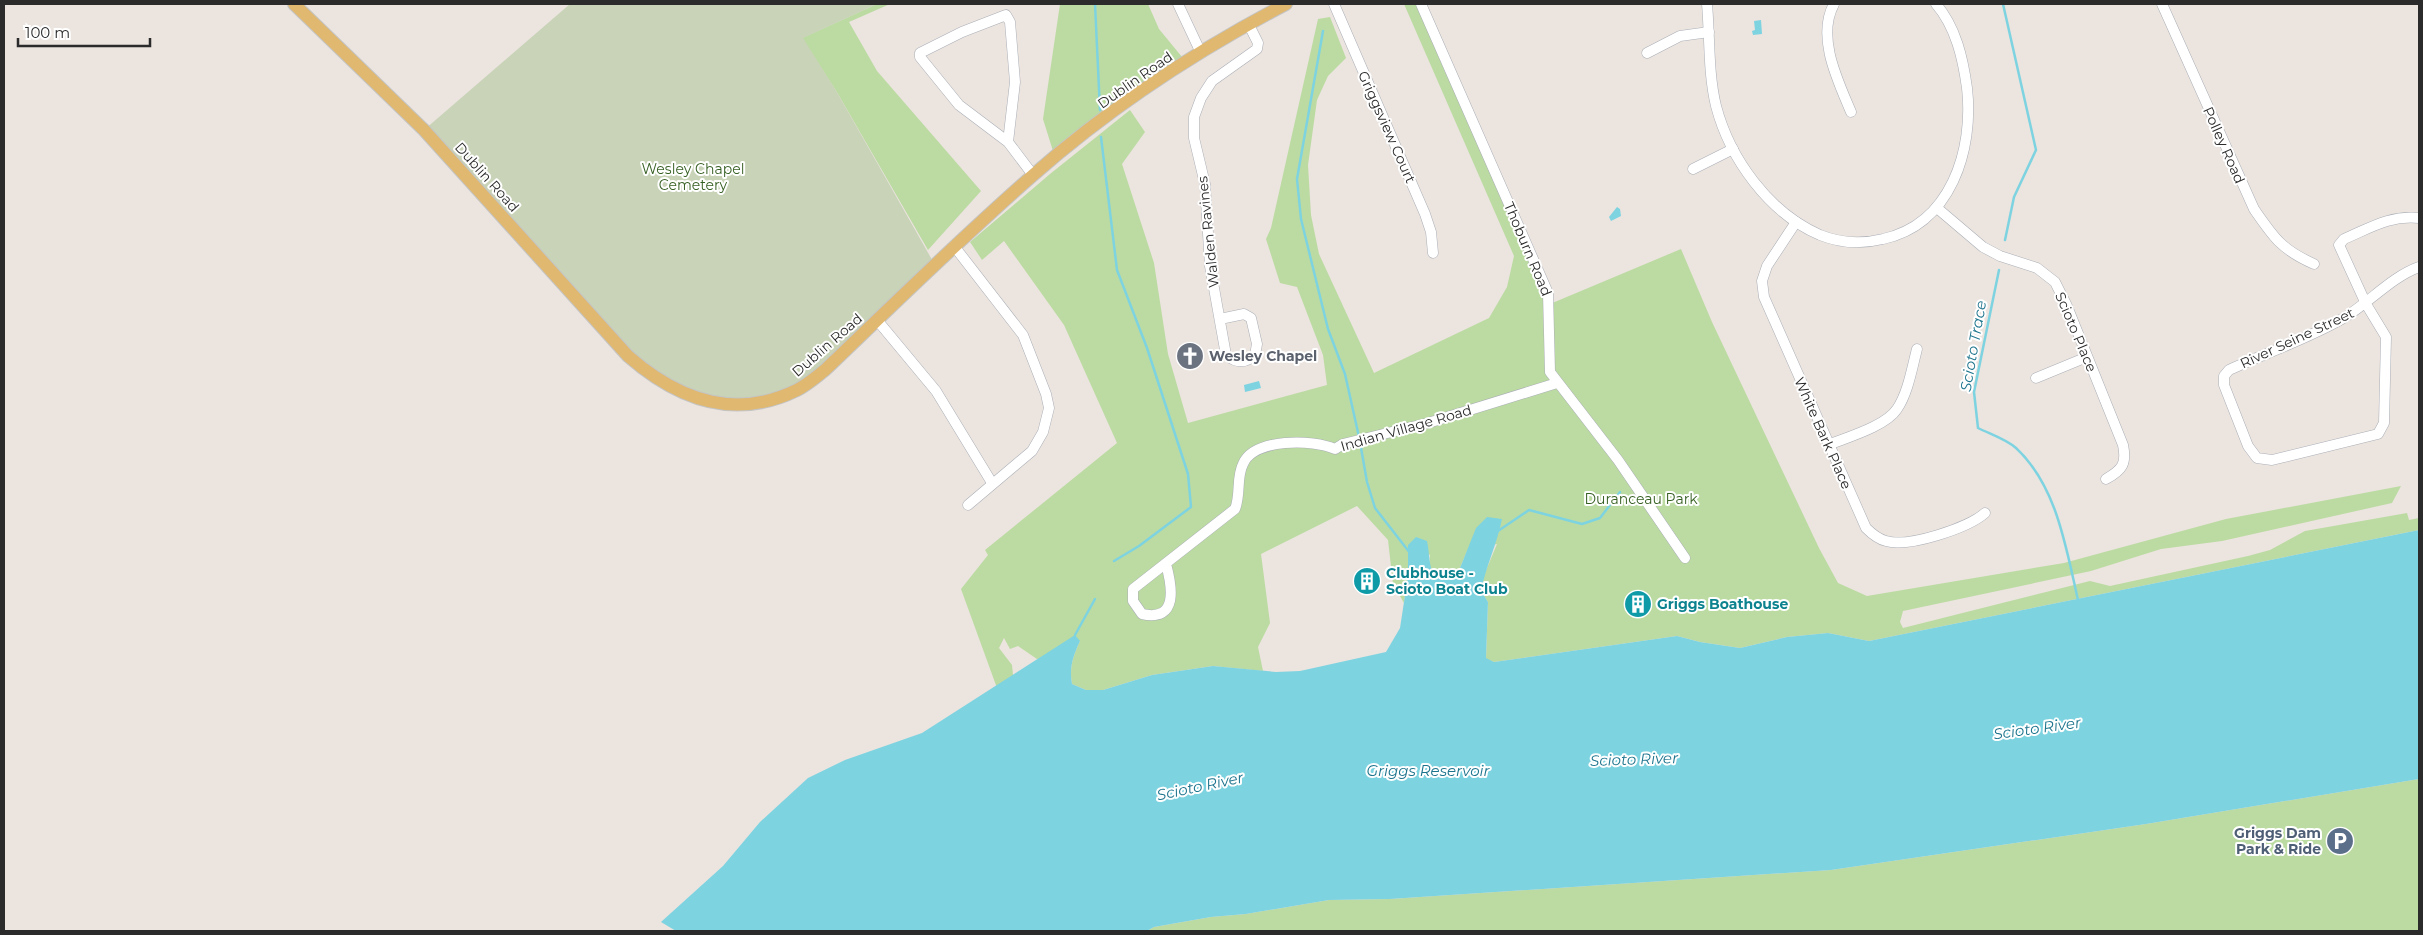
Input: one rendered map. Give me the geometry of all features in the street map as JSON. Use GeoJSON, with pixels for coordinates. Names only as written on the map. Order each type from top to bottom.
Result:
{"type":"FeatureCollection","features":[{"type":"Feature","properties":{"kind":"main road","name":"Dublin Road"},"geometry":{"type":"LineString","coordinates":[[294,4],[424,130],[628,356],[656,379],[675,390],[694,398],[722,404],[750,404],[782,397],[799,389],[825,370],[954,246],[1033,175],[1142,92],[1201,53],[1280,5]]}},
{"type":"Feature","properties":{"kind":"street"},"geometry":{"type":"LineString","coordinates":[[1178,4],[1201,53]]}},
{"type":"Feature","properties":{"kind":"street","name":"Griggsview Court"},"geometry":{"type":"LineString","coordinates":[[1334,4],[1425,214],[1431,232],[1433,253]]}},
{"type":"Feature","properties":{"kind":"street","name":"Thoburn Road"},"geometry":{"type":"LineString","coordinates":[[1421,4],[1548,293],[1550,300],[1548,363],[1550,372],[1618,460],[1685,558]]}},
{"type":"Feature","properties":{"kind":"street"},"geometry":{"type":"LineString","coordinates":[[1707,4],[1716,104],[1733,149],[1760,188],[1796,222],[1821,235],[1848,242],[1876,241],[1903,232],[1924,220],[1937,208],[1954,182],[1962,160],[1968,102],[1960,48],[1942,10],[1936,4]]}},
{"type":"Feature","properties":{"kind":"street"},"geometry":{"type":"LineString","coordinates":[[1834,4],[1827,28],[1830,51],[1834,71],[1851,112]]}},
{"type":"Feature","properties":{"kind":"street","name":"Polley Road"},"geometry":{"type":"LineString","coordinates":[[2162,4],[2254,209],[2267,228],[2291,254],[2314,264]]}},
{"type":"Feature","properties":{"kind":"street"},"geometry":{"type":"LineString","coordinates":[[1008,142],[1015,82],[1008,17],[1001,16],[962,32],[926,50],[920,54],[921,59],[959,105],[1008,142],[1033,175]]}},
{"type":"Feature","properties":{"kind":"street","name":"Walden Ravines"},"geometry":{"type":"LineString","coordinates":[[1220,319],[1244,314],[1251,318],[1257,350],[1250,359],[1242,362],[1233,360],[1226,355],[1210,266],[1205,184],[1194,138],[1194,117],[1201,98],[1212,81],[1257,49],[1258,43],[1249,24]]}},
{"type":"Feature","properties":{"kind":"street"},"geometry":{"type":"LineString","coordinates":[[1647,52],[1680,36],[1709,32]]}},
{"type":"Feature","properties":{"kind":"street"},"geometry":{"type":"LineString","coordinates":[[1694,168],[1733,149]]}},
{"type":"Feature","properties":{"kind":"street","name":"Scioto Place"},"geometry":{"type":"LineString","coordinates":[[1937,208],[1984,247],[2047,274],[2055,282],[2067,306],[2125,452],[2124,465],[2120,472],[2106,479]]}},
{"type":"Feature","properties":{"kind":"street"},"geometry":{"type":"LineString","coordinates":[[2366,304],[2340,250],[2341,242],[2393,218],[2402,216],[2419,218]]}},
{"type":"Feature","properties":{"kind":"street","name":"White Bark Place"},"geometry":{"type":"LineString","coordinates":[[1796,222],[1767,266],[1762,281],[1764,297],[1866,528],[1886,541],[1906,541],[1954,531],[1977,520],[1985,513]]}},
{"type":"Feature","properties":{"kind":"street"},"geometry":{"type":"LineString","coordinates":[[954,246],[1023,335],[1046,394],[1049,408],[1043,432],[1032,451],[968,505]]}},
{"type":"Feature","properties":{"kind":"street","name":"River Seine Street"},"geometry":{"type":"LineString","coordinates":[[2366,304],[2386,337],[2384,423],[2378,434],[2272,460],[2257,458],[2248,446],[2224,385],[2224,376],[2229,370],[2340,320],[2366,304],[2397,279],[2419,267]]}},
{"type":"Feature","properties":{"kind":"street"},"geometry":{"type":"LineString","coordinates":[[877,320],[936,391],[992,483]]}},
{"type":"Feature","properties":{"kind":"street"},"geometry":{"type":"LineString","coordinates":[[1828,445],[1890,417],[1898,408],[1902,399],[1917,349]]}},
{"type":"Feature","properties":{"kind":"street"},"geometry":{"type":"LineString","coordinates":[[2036,378],[2087,356]]}},
{"type":"Feature","properties":{"kind":"street","name":"Indian Village Road"},"geometry":{"type":"LineString","coordinates":[[1166,564],[1172,593],[1171,601],[1167,608],[1159,614],[1142,614],[1133,601],[1133,589],[1235,509],[1240,491],[1240,471],[1244,462],[1251,454],[1262,448],[1288,443],[1316,443],[1335,449],[1343,444],[1394,433],[1557,383]]}},
{"type":"Feature","properties":{"kind":"green space","name":"Wesley Chapel Cemetery"},"geometry":{"type":"Polygon","coordinates":[[[570,4],[877,4],[803,38],[838,94],[935,265],[799,389],[722,404],[656,379],[424,130],[570,4]]]}},
{"type":"Feature","properties":{"kind":"green space"},"geometry":{"type":"Polygon","coordinates":[[[877,4],[890,4],[849,22],[877,71],[981,191],[928,250],[838,94],[802,38],[877,4]]]}},
{"type":"Feature","properties":{"kind":"green space"},"geometry":{"type":"Polygon","coordinates":[[[1060,4],[1148,4],[1159,29],[1182,57],[1122,97],[1053,151],[1043,119],[1060,4]]]}},
{"type":"Feature","properties":{"kind":"green space","name":"Duranceau Park"},"geometry":{"type":"Polygon","coordinates":[[[1404,4],[1417,4],[1550,304],[1681,249],[1712,322],[1819,548],[1838,583],[1867,596],[2064,563],[2226,519],[2401,486],[2392,503],[2222,541],[2161,549],[2091,571],[1903,611],[1900,622],[1903,628],[2090,581],[2110,586],[2248,556],[2270,550],[2305,531],[2407,513],[2409,520],[2419,518],[2419,530],[1869,641],[1828,633],[1787,637],[1740,648],[1700,642],[1677,636],[1494,662],[1486,659],[1488,602],[1481,592],[1484,575],[1497,544],[1467,551],[1456,578],[1435,577],[1429,567],[1430,555],[1408,546],[1408,576],[1404,603],[1393,584],[1388,540],[1357,506],[1261,554],[1270,623],[1258,647],[1263,671],[1213,666],[1152,675],[1103,690],[1086,690],[1072,684],[1071,678],[1072,662],[1080,641],[1037,659],[1018,646],[1010,649],[1004,638],[999,648],[1012,665],[1014,685],[1001,699],[961,589],[988,555],[985,550],[1117,443],[1064,325],[1004,241],[982,260],[970,242],[1050,174],[1130,110],[1145,132],[1122,164],[1154,263],[1168,354],[1188,423],[1327,385],[1323,355],[1297,287],[1280,283],[1266,239],[1271,228],[1318,19],[1330,17],[1346,58],[1328,76],[1317,100],[1308,165],[1311,215],[1319,254],[1374,373],[1489,318],[1507,287],[1514,256],[1404,4]]]}},
{"type":"Feature","properties":{"kind":"green space"},"geometry":{"type":"Polygon","coordinates":[[[2419,779],[2419,931],[1147,931],[1154,927],[1211,917],[1246,914],[1329,900],[1390,899],[1831,870],[2146,824],[2419,779]]]}},
{"type":"Feature","properties":{"kind":"water"},"geometry":{"type":"Polygon","coordinates":[[[1761,20],[1762,34],[1753,35],[1752,31],[1755,30],[1754,21],[1761,20]]]}},
{"type":"Feature","properties":{"kind":"water"},"geometry":{"type":"Polygon","coordinates":[[[1617,207],[1620,209],[1621,216],[1611,221],[1609,217],[1617,207]]]}},
{"type":"Feature","properties":{"kind":"water"},"geometry":{"type":"Polygon","coordinates":[[[1259,381],[1261,388],[1245,392],[1244,385],[1259,381]]]}},
{"type":"Feature","properties":{"kind":"water","name":"Griggs Reservoir"},"geometry":{"type":"Polygon","coordinates":[[[1487,517],[1502,519],[1481,591],[1488,602],[1486,658],[1494,662],[1677,636],[1700,642],[1740,648],[1787,637],[1828,633],[1869,641],[2419,530],[2419,779],[2146,824],[1831,870],[1390,899],[1329,900],[1246,914],[1211,917],[1154,927],[1147,931],[676,931],[661,922],[723,866],[760,822],[808,778],[845,760],[922,733],[1075,635],[1080,641],[1072,662],[1072,684],[1086,690],[1103,690],[1152,675],[1213,666],[1276,672],[1300,671],[1386,652],[1400,628],[1408,576],[1408,545],[1416,537],[1427,541],[1430,564],[1435,577],[1456,578],[1476,528],[1487,517]]]}},
{"type":"Feature","properties":{"kind":"waterway"},"geometry":{"type":"LineString","coordinates":[[1095,4],[1100,110]]}},
{"type":"Feature","properties":{"kind":"waterway","name":"Scioto Trace"},"geometry":{"type":"LineString","coordinates":[[2003,4],[2036,150],[2014,197],[2005,240]]}},
{"type":"Feature","properties":{"kind":"waterway"},"geometry":{"type":"LineString","coordinates":[[1323,31],[1297,179],[1301,219],[1328,329],[1345,374],[1359,437]]}},
{"type":"Feature","properties":{"kind":"waterway"},"geometry":{"type":"LineString","coordinates":[[1101,137],[1117,270],[1147,348],[1188,474],[1191,507],[1139,546],[1114,561]]}},
{"type":"Feature","properties":{"kind":"waterway","name":"Scioto Trace"},"geometry":{"type":"LineString","coordinates":[[1999,270],[1974,392],[1978,428],[2003,439],[2016,448],[2030,463],[2041,480],[2058,519],[2078,600]]}},
{"type":"Feature","properties":{"kind":"waterway"},"geometry":{"type":"LineString","coordinates":[[1360,442],[1367,482],[1375,508],[1410,553]]}},
{"type":"Feature","properties":{"kind":"waterway"},"geometry":{"type":"LineString","coordinates":[[1498,531],[1529,510],[1582,524],[1600,518],[1620,492]]}},
{"type":"Feature","properties":{"kind":"waterway"},"geometry":{"type":"LineString","coordinates":[[1075,635],[1095,599]]}},
{"type":"Feature","properties":{"kind":"place","name":"Wesley Chapel"},"geometry":{"type":"Point","coordinates":[1190,356]}},
{"type":"Feature","properties":{"kind":"place","name":"Clubhouse - Scioto Boat Club"},"geometry":{"type":"Point","coordinates":[1367,581]}},
{"type":"Feature","properties":{"kind":"place","name":"Griggs Boathouse"},"geometry":{"type":"Point","coordinates":[1638,604]}},
{"type":"Feature","properties":{"kind":"place","name":"Griggs Dam Park & Ride"},"geometry":{"type":"Point","coordinates":[2340,841]}},
{"type":"Feature","properties":{"kind":"water label","name":"Scioto River"},"geometry":{"type":"Point","coordinates":[2037,728]}},
{"type":"Feature","properties":{"kind":"water label","name":"Scioto River"},"geometry":{"type":"Point","coordinates":[1634,759]}},
{"type":"Feature","properties":{"kind":"water label","name":"Scioto River"},"geometry":{"type":"Point","coordinates":[1200,786]}}]}
